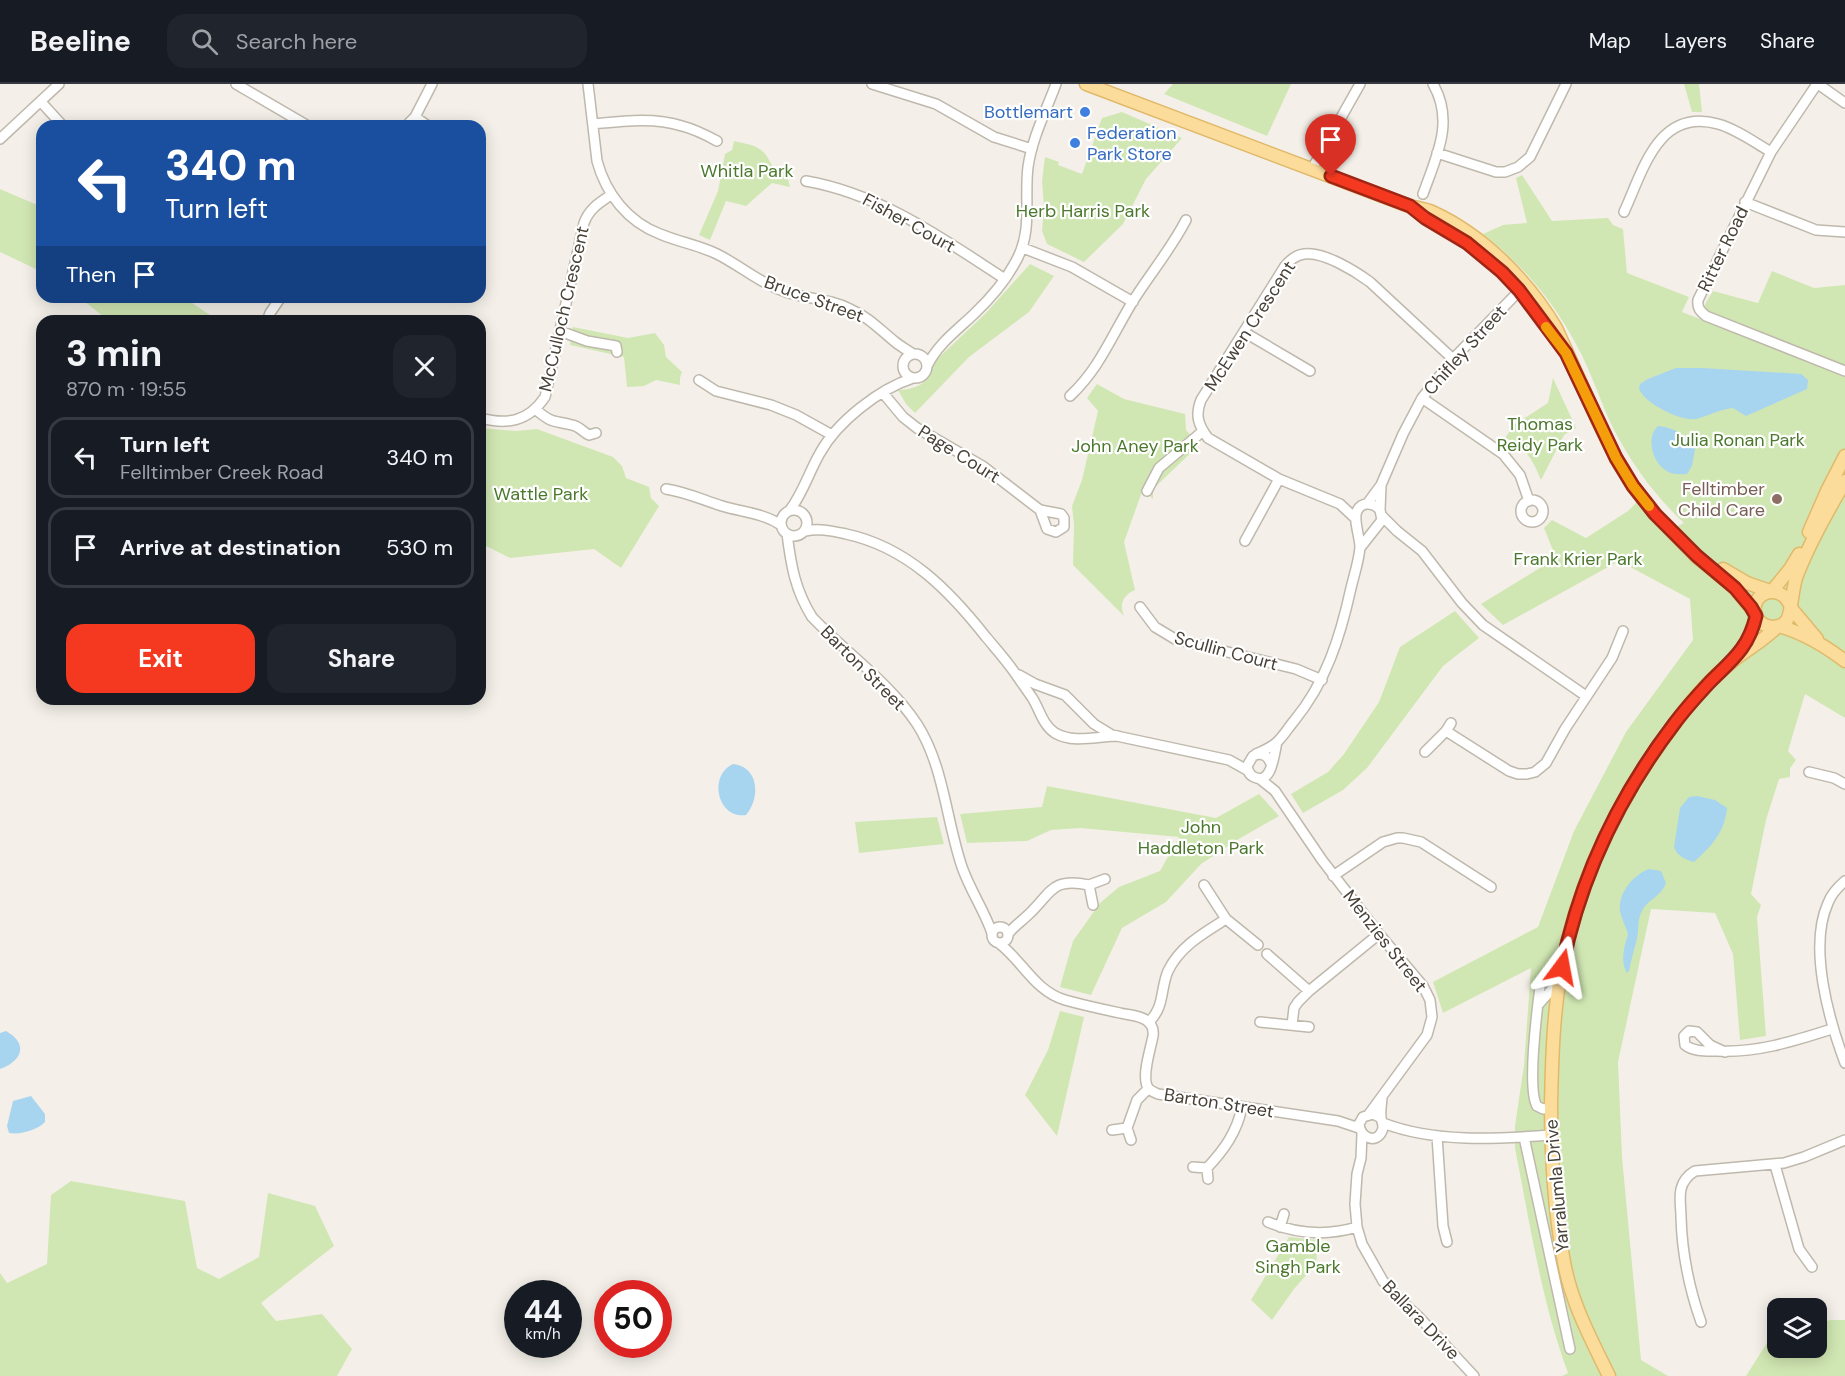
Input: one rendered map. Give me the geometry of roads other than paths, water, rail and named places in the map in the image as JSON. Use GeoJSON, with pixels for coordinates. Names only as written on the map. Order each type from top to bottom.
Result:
{"type":"FeatureCollection","features":[{"type":"Feature","properties":{"kind":"main road"},"geometry":{"type":"LineString","coordinates":[[1086,84],[1410,206],[1425,218],[1467,243],[1522,288],[1546,312],[1556,328],[1616,458],[1633,486],[1655,514],[1697,556],[1735,588],[1759,621],[1767,626],[1778,626],[1799,632],[1820,643],[1845,661]]}},
{"type":"Feature","properties":{"kind":"main road"},"geometry":{"type":"LineString","coordinates":[[1098,84],[1133,101]]}},
{"type":"Feature","properties":{"kind":"main road"},"geometry":{"type":"LineString","coordinates":[[1756,615],[1756,602],[1764,593],[1771,591],[1798,556],[1845,456]]}},
{"type":"Feature","properties":{"kind":"main road"},"geometry":{"type":"LineString","coordinates":[[1778,626],[1788,619],[1798,573],[1845,481]]}},
{"type":"Feature","properties":{"kind":"main road"},"geometry":{"type":"LineString","coordinates":[[1687,546],[1701,552],[1739,579],[1781,593],[1820,643]]}},
{"type":"Feature","properties":{"kind":"main road","name":"Yarralumla Drive"},"geometry":{"type":"LineString","coordinates":[[1735,659],[1749,637],[1756,615]]}},
{"type":"Feature","properties":{"kind":"main road","name":"Yarralumla Drive"},"geometry":{"type":"LineString","coordinates":[[1608,1376],[1584,1324],[1564,1263],[1555,1195],[1551,1135],[1553,1037],[1560,980],[1574,918],[1605,838],[1626,795],[1652,754],[1702,690],[1735,659],[1778,626]]}},
{"type":"Feature","properties":{"kind":"street"},"geometry":{"type":"LineString","coordinates":[[0,139],[59,84]]}},
{"type":"Feature","properties":{"kind":"street"},"geometry":{"type":"LineString","coordinates":[[236,84],[298,120]]}},
{"type":"Feature","properties":{"kind":"street"},"geometry":{"type":"LineString","coordinates":[[412,120],[432,84]]}},
{"type":"Feature","properties":{"kind":"street","name":"Bruce Street"},"geometry":{"type":"LineString","coordinates":[[588,84],[600,172],[611,195],[624,210],[650,230],[717,254],[777,289],[850,308],[871,320],[894,342],[915,354]]}},
{"type":"Feature","properties":{"kind":"street"},"geometry":{"type":"LineString","coordinates":[[872,84],[936,104],[994,137],[1032,148]]}},
{"type":"Feature","properties":{"kind":"street"},"geometry":{"type":"LineString","coordinates":[[781,525],[832,435],[857,411],[892,386],[923,375],[940,344],[989,300],[1005,279],[1023,249],[1028,219],[1028,176],[1032,148],[1056,84]]}},
{"type":"Feature","properties":{"kind":"street"},"geometry":{"type":"LineString","coordinates":[[1312,169],[1360,84]]}},
{"type":"Feature","properties":{"kind":"street"},"geometry":{"type":"LineString","coordinates":[[1423,194],[1444,123],[1443,105],[1433,84]]}},
{"type":"Feature","properties":{"kind":"street"},"geometry":{"type":"LineString","coordinates":[[1437,153],[1496,172],[1505,172],[1518,167],[1530,157],[1566,84]]}},
{"type":"Feature","properties":{"kind":"street"},"geometry":{"type":"LineString","coordinates":[[1818,84],[1845,104]]}},
{"type":"Feature","properties":{"kind":"street","name":"Ritter Road"},"geometry":{"type":"LineString","coordinates":[[1818,84],[1771,152],[1697,306],[1706,316],[1845,371]]}},
{"type":"Feature","properties":{"kind":"street"},"geometry":{"type":"LineString","coordinates":[[40,102],[57,120]]}},
{"type":"Feature","properties":{"kind":"street"},"geometry":{"type":"LineString","coordinates":[[415,117],[419,120]]}},
{"type":"Feature","properties":{"kind":"street"},"geometry":{"type":"LineString","coordinates":[[593,124],[641,121],[669,123],[690,128],[717,141]]}},
{"type":"Feature","properties":{"kind":"street"},"geometry":{"type":"LineString","coordinates":[[1624,212],[1653,148],[1667,132],[1675,127],[1697,122],[1719,124],[1771,152]]}},
{"type":"Feature","properties":{"kind":"street","name":"Fisher Court"},"geometry":{"type":"LineString","coordinates":[[806,181],[848,191],[884,205],[1005,279]]}},
{"type":"Feature","properties":{"kind":"street","name":"McCulloch Crescent"},"geometry":{"type":"LineString","coordinates":[[486,419],[510,422],[521,419],[536,409],[545,397],[587,216],[593,208],[611,195]]}},
{"type":"Feature","properties":{"kind":"street"},"geometry":{"type":"LineString","coordinates":[[1745,202],[1816,230],[1845,232]]}},
{"type":"Feature","properties":{"kind":"street"},"geometry":{"type":"LineString","coordinates":[[1070,396],[1095,369],[1133,302],[1186,220]]}},
{"type":"Feature","properties":{"kind":"street"},"geometry":{"type":"LineString","coordinates":[[1023,249],[1072,267],[1133,302]]}},
{"type":"Feature","properties":{"kind":"street","name":"McEwen Crescent"},"geometry":{"type":"LineString","coordinates":[[1203,431],[1197,418],[1198,406],[1290,260],[1303,254],[1318,255],[1370,282],[1453,359]]}},
{"type":"Feature","properties":{"kind":"street","name":"Chifley Street"},"geometry":{"type":"LineString","coordinates":[[1365,505],[1381,484],[1406,427],[1422,398],[1453,359],[1522,288]]}},
{"type":"Feature","properties":{"kind":"street"},"geometry":{"type":"LineString","coordinates":[[560,331],[616,346],[617,352]]}},
{"type":"Feature","properties":{"kind":"street"},"geometry":{"type":"LineString","coordinates":[[1244,332],[1310,371]]}},
{"type":"Feature","properties":{"kind":"street","name":"Bruce Street"},"geometry":{"type":"LineString","coordinates":[[894,342],[902,365]]}},
{"type":"Feature","properties":{"kind":"street"},"geometry":{"type":"LineString","coordinates":[[892,386],[906,358],[940,344]]}},
{"type":"Feature","properties":{"kind":"street"},"geometry":{"type":"LineString","coordinates":[[915,354],[923,357],[927,366]]}},
{"type":"Feature","properties":{"kind":"street"},"geometry":{"type":"LineString","coordinates":[[902,365],[906,374],[913,378]]}},
{"type":"Feature","properties":{"kind":"street"},"geometry":{"type":"LineString","coordinates":[[699,380],[716,391],[771,405],[796,415],[832,435]]}},
{"type":"Feature","properties":{"kind":"street","name":"Page Court"},"geometry":{"type":"LineString","coordinates":[[883,393],[903,417],[917,428],[984,467],[1040,510]]}},
{"type":"Feature","properties":{"kind":"street"},"geometry":{"type":"LineString","coordinates":[[1422,398],[1503,454],[1520,475],[1529,501]]}},
{"type":"Feature","properties":{"kind":"street"},"geometry":{"type":"LineString","coordinates":[[536,409],[553,422],[573,425],[590,435],[596,433]]}},
{"type":"Feature","properties":{"kind":"street"},"geometry":{"type":"LineString","coordinates":[[1147,491],[1159,468],[1203,431],[1208,438],[1279,479],[1340,504],[1375,505],[1397,531],[1422,551],[1462,603],[1483,625],[1586,696]]}},
{"type":"Feature","properties":{"kind":"street"},"geometry":{"type":"LineString","coordinates":[[1245,541],[1279,479]]}},
{"type":"Feature","properties":{"kind":"street","name":"Chifley Street"},"geometry":{"type":"LineString","coordinates":[[1381,484],[1381,513]]}},
{"type":"Feature","properties":{"kind":"street"},"geometry":{"type":"LineString","coordinates":[[791,552],[807,527],[804,487]]}},
{"type":"Feature","properties":{"kind":"street"},"geometry":{"type":"LineString","coordinates":[[666,489],[685,492],[720,506],[762,516],[781,525],[787,534],[795,536],[826,529]]}},
{"type":"Feature","properties":{"kind":"street"},"geometry":{"type":"LineString","coordinates":[[1340,504],[1363,528],[1397,531]]}},
{"type":"Feature","properties":{"kind":"street"},"geometry":{"type":"LineString","coordinates":[[1247,770],[1248,762],[1254,755],[1276,742],[1307,705],[1322,680],[1343,624],[1360,548],[1357,511],[1365,505]]}},
{"type":"Feature","properties":{"kind":"street"},"geometry":{"type":"LineString","coordinates":[[762,516],[798,510],[826,529],[872,541],[903,556],[927,573],[963,608],[1012,669],[1042,718],[1053,731],[1075,739],[1118,736]]}},
{"type":"Feature","properties":{"kind":"street"},"geometry":{"type":"LineString","coordinates":[[1360,548],[1380,524],[1381,513]]}},
{"type":"Feature","properties":{"kind":"street","name":"Barton Street"},"geometry":{"type":"LineString","coordinates":[[787,534],[796,585],[812,617],[897,698],[923,734],[934,761],[962,866],[975,898],[987,918],[993,940],[1004,934]]}},
{"type":"Feature","properties":{"kind":"street","name":"Scullin Court"},"geometry":{"type":"LineString","coordinates":[[1140,607],[1155,627],[1175,639],[1296,669],[1322,680]]}},
{"type":"Feature","properties":{"kind":"street"},"geometry":{"type":"LineString","coordinates":[[1425,752],[1448,727],[1509,771],[1518,774],[1535,772],[1546,763],[1565,729],[1612,658],[1623,631]]}},
{"type":"Feature","properties":{"kind":"street"},"geometry":{"type":"LineString","coordinates":[[1012,669],[1031,683],[1065,695],[1097,726],[1118,736],[1229,760],[1247,770],[1252,777],[1264,778],[1271,768],[1276,742]]}},
{"type":"Feature","properties":{"kind":"street"},"geometry":{"type":"LineString","coordinates":[[1229,760],[1254,755],[1268,757],[1271,768]]}},
{"type":"Feature","properties":{"kind":"street","name":"Menzies Street"},"geometry":{"type":"LineString","coordinates":[[1271,768],[1275,791]]}},
{"type":"Feature","properties":{"kind":"street"},"geometry":{"type":"LineString","coordinates":[[1809,772],[1834,778],[1845,784]]}},
{"type":"Feature","properties":{"kind":"street","name":"Menzies Street"},"geometry":{"type":"LineString","coordinates":[[1260,779],[1275,791],[1333,876],[1423,986],[1431,1007],[1431,1024],[1427,1035],[1382,1097],[1366,1115]]}},
{"type":"Feature","properties":{"kind":"street"},"geometry":{"type":"LineString","coordinates":[[1333,876],[1383,842],[1403,838],[1421,842],[1491,887]]}},
{"type":"Feature","properties":{"kind":"street"},"geometry":{"type":"LineString","coordinates":[[1004,934],[1028,915],[1046,894],[1059,885],[1075,883],[1089,885],[1105,879]]}},
{"type":"Feature","properties":{"kind":"street"},"geometry":{"type":"LineString","coordinates":[[1845,881],[1830,898],[1824,912],[1821,930],[1823,983],[1833,1029],[1845,1063]]}},
{"type":"Feature","properties":{"kind":"street"},"geometry":{"type":"LineString","coordinates":[[1089,885],[1093,905]]}},
{"type":"Feature","properties":{"kind":"street"},"geometry":{"type":"LineString","coordinates":[[1203,885],[1226,919],[1258,945]]}},
{"type":"Feature","properties":{"kind":"street","name":"Barton Street"},"geometry":{"type":"LineString","coordinates":[[987,918],[1004,934],[1012,953],[1036,983],[1054,996],[1087,1006],[1140,1017],[1149,1022],[1154,1031],[1145,1078],[1148,1089],[1158,1094],[1338,1121],[1360,1131]]}},
{"type":"Feature","properties":{"kind":"street"},"geometry":{"type":"LineString","coordinates":[[1149,1022],[1158,1013],[1166,977],[1179,953],[1192,941],[1226,919]]}},
{"type":"Feature","properties":{"kind":"street"},"geometry":{"type":"LineString","coordinates":[[1292,1025],[1293,1008],[1309,991],[1379,934]]}},
{"type":"Feature","properties":{"kind":"street"},"geometry":{"type":"LineString","coordinates":[[1267,954],[1309,991]]}},
{"type":"Feature","properties":{"kind":"street","name":"Yarralumla Drive"},"geometry":{"type":"LineString","coordinates":[[1538,1005],[1560,980]]}},
{"type":"Feature","properties":{"kind":"street","name":"Yarralumla Drive"},"geometry":{"type":"LineString","coordinates":[[1540,987],[1534,1045],[1533,1095],[1537,1106],[1544,1109],[1551,1108]]}},
{"type":"Feature","properties":{"kind":"street"},"geometry":{"type":"LineString","coordinates":[[1260,1022],[1309,1027]]}},
{"type":"Feature","properties":{"kind":"street"},"geometry":{"type":"LineString","coordinates":[[1725,1052],[1765,1048],[1833,1029]]}},
{"type":"Feature","properties":{"kind":"street"},"geometry":{"type":"LineString","coordinates":[[1131,1140],[1127,1128],[1137,1100],[1148,1089]]}},
{"type":"Feature","properties":{"kind":"street"},"geometry":{"type":"LineString","coordinates":[[1377,1136],[1382,1120],[1382,1097]]}},
{"type":"Feature","properties":{"kind":"street"},"geometry":{"type":"LineString","coordinates":[[1208,1179],[1207,1168],[1224,1149],[1236,1129],[1242,1107]]}},
{"type":"Feature","properties":{"kind":"street"},"geometry":{"type":"LineString","coordinates":[[1403,1131],[1377,1115],[1366,1115],[1360,1120],[1360,1131],[1369,1138],[1403,1131],[1437,1136],[1551,1135]]}},
{"type":"Feature","properties":{"kind":"street","name":"Barton Street"},"geometry":{"type":"LineString","coordinates":[[1338,1121],[1366,1115]]}},
{"type":"Feature","properties":{"kind":"street"},"geometry":{"type":"LineString","coordinates":[[1112,1130],[1127,1128]]}},
{"type":"Feature","properties":{"kind":"street","name":"Ballara Drive"},"geometry":{"type":"LineString","coordinates":[[1360,1131],[1361,1158],[1354,1204],[1357,1227],[1367,1253],[1383,1281],[1474,1376]]}},
{"type":"Feature","properties":{"kind":"street","name":"Ballara Drive"},"geometry":{"type":"LineString","coordinates":[[1361,1158],[1377,1136]]}},
{"type":"Feature","properties":{"kind":"street"},"geometry":{"type":"LineString","coordinates":[[1437,1136],[1443,1226],[1447,1242]]}},
{"type":"Feature","properties":{"kind":"street","name":"Yarralumla Drive"},"geometry":{"type":"LineString","coordinates":[[1524,1137],[1570,1349]]}},
{"type":"Feature","properties":{"kind":"street"},"geometry":{"type":"LineString","coordinates":[[1701,1322],[1687,1272],[1682,1235],[1680,1196],[1688,1176],[1695,1171],[1775,1164],[1804,1157],[1845,1140]]}},
{"type":"Feature","properties":{"kind":"street"},"geometry":{"type":"LineString","coordinates":[[1775,1164],[1799,1249],[1812,1267]]}},
{"type":"Feature","properties":{"kind":"street"},"geometry":{"type":"LineString","coordinates":[[1193,1167],[1207,1168]]}},
{"type":"Feature","properties":{"kind":"street"},"geometry":{"type":"LineString","coordinates":[[1280,1227],[1284,1214]]}},
{"type":"Feature","properties":{"kind":"street"},"geometry":{"type":"LineString","coordinates":[[1268,1222],[1280,1227],[1323,1234],[1357,1227]]}},
{"type":"Feature","properties":{"kind":"street","name":"Yarralumla Drive"},"geometry":{"type":"LineString","coordinates":[[1550,1258],[1564,1263]]}},
{"type":"Feature","properties":{"kind":"water"},"geometry":{"type":"Polygon","coordinates":[[[1676,368],[1801,374],[1808,380],[1807,389],[1746,416],[1733,408],[1689,419],[1654,405],[1639,388],[1640,384],[1648,379],[1676,368]]]}},
{"type":"Feature","properties":{"kind":"water"},"geometry":{"type":"Polygon","coordinates":[[[1658,426],[1679,433],[1695,449],[1692,466],[1687,474],[1666,471],[1656,460],[1651,442],[1658,426]]]}},
{"type":"Feature","properties":{"kind":"water"},"geometry":{"type":"Polygon","coordinates":[[[733,764],[742,766],[753,777],[754,801],[746,815],[728,810],[719,795],[720,777],[733,764]]]}},
{"type":"Feature","properties":{"kind":"water"},"geometry":{"type":"Polygon","coordinates":[[[1697,796],[1715,800],[1727,808],[1720,832],[1706,851],[1694,862],[1685,859],[1674,847],[1680,808],[1689,797],[1697,796]]]}},
{"type":"Feature","properties":{"kind":"water"},"geometry":{"type":"Polygon","coordinates":[[[1649,869],[1661,871],[1666,883],[1661,892],[1640,914],[1637,939],[1627,973],[1623,959],[1628,934],[1621,915],[1620,901],[1631,881],[1649,869]]]}},
{"type":"Feature","properties":{"kind":"water"},"geometry":{"type":"Polygon","coordinates":[[[6,1031],[18,1041],[20,1052],[13,1062],[0,1069],[0,1033],[6,1031]]]}},
{"type":"Feature","properties":{"kind":"water"},"geometry":{"type":"Polygon","coordinates":[[[31,1096],[45,1114],[45,1122],[28,1131],[9,1133],[7,1126],[13,1101],[31,1096]]]}},
{"type":"Feature","properties":{"kind":"place","name":"Bottlemart"},"geometry":{"type":"Point","coordinates":[1085,112]}},
{"type":"Feature","properties":{"kind":"place","name":"Federation Park Store"},"geometry":{"type":"Point","coordinates":[1075,143]}},
{"type":"Feature","properties":{"kind":"place","name":"Felltimber Child Care"},"geometry":{"type":"Point","coordinates":[1777,499]}},
{"type":"Feature","properties":{"kind":"park label","name":"Whitla Park"},"geometry":{"type":"Point","coordinates":[747,171]}},
{"type":"Feature","properties":{"kind":"park label","name":"Herb Harris Park"},"geometry":{"type":"Point","coordinates":[1083,211]}},
{"type":"Feature","properties":{"kind":"park label","name":"Thomas Reidy Park"},"geometry":{"type":"Point","coordinates":[1540,434]}},
{"type":"Feature","properties":{"kind":"park label","name":"Julia Ronan Park"},"geometry":{"type":"Point","coordinates":[1738,440]}},
{"type":"Feature","properties":{"kind":"park label","name":"John Aney Park"},"geometry":{"type":"Point","coordinates":[1135,446]}},
{"type":"Feature","properties":{"kind":"park label","name":"Wattle Park"},"geometry":{"type":"Point","coordinates":[541,494]}},
{"type":"Feature","properties":{"kind":"park label","name":"Frank Krier Park"},"geometry":{"type":"Point","coordinates":[1578,559]}},
{"type":"Feature","properties":{"kind":"park label","name":"John Haddleton Park"},"geometry":{"type":"Point","coordinates":[1201,837]}},
{"type":"Feature","properties":{"kind":"park label","name":"Gamble Singh Park"},"geometry":{"type":"Point","coordinates":[1298,1256]}}]}
